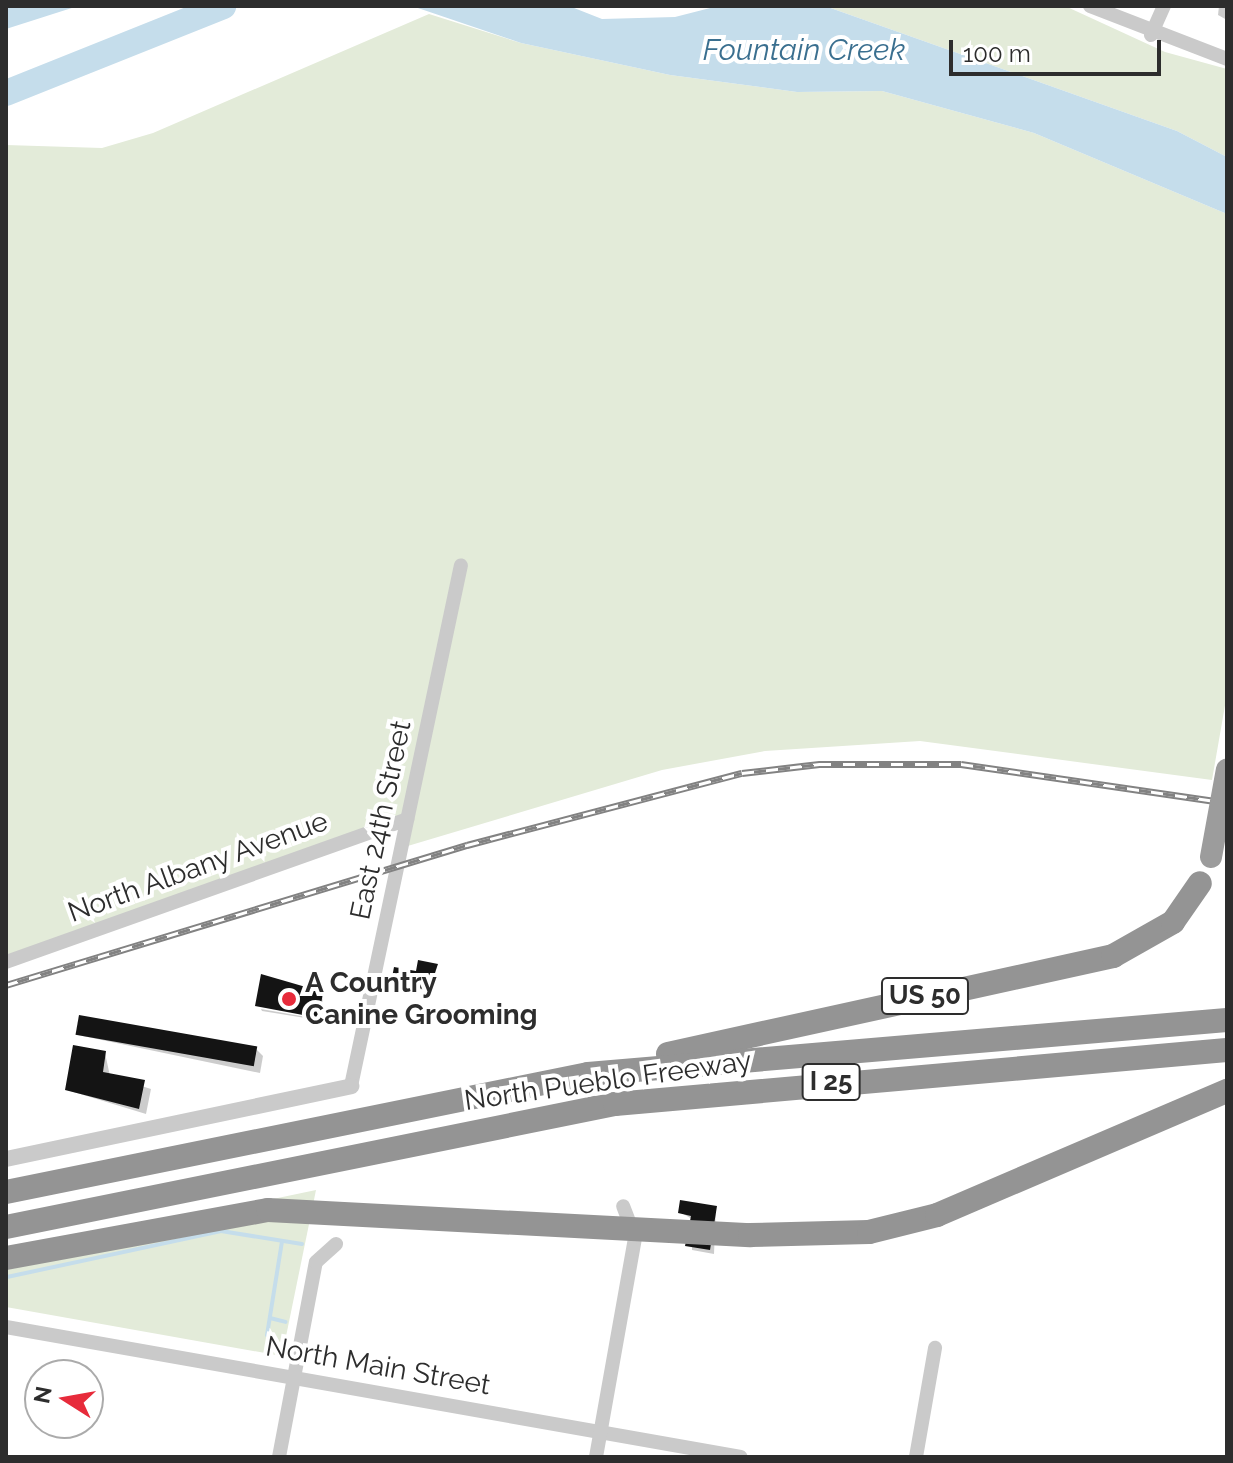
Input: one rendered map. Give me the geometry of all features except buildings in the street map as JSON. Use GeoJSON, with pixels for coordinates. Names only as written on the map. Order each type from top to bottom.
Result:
{"type":"FeatureCollection","features":[{"type":"Feature","properties":{"kind":"highway"},"geometry":{"type":"LineString","coordinates":[[1211,857],[1227,769]]}},
{"type":"Feature","properties":{"kind":"highway","name":"US 50"},"geometry":{"type":"LineString","coordinates":[[588,1074],[1113,956],[1173,922],[1200,883]]}},
{"type":"Feature","properties":{"kind":"highway","name":"North Pueblo Freeway"},"geometry":{"type":"LineString","coordinates":[[6,1192],[588,1074],[1227,1020]]}},
{"type":"Feature","properties":{"kind":"highway","name":"North Pueblo Freeway"},"geometry":{"type":"LineString","coordinates":[[6,1227],[615,1104],[1227,1050]]}},
{"type":"Feature","properties":{"kind":"highway"},"geometry":{"type":"LineString","coordinates":[[6,1258],[268,1210],[388,1211],[634,1230],[869,1232],[937,1215],[1227,1091]]}},
{"type":"Feature","properties":{"kind":"street"},"geometry":{"type":"LineString","coordinates":[[1090,6],[1151,35],[1227,59]]}},
{"type":"Feature","properties":{"kind":"street"},"geometry":{"type":"LineString","coordinates":[[1151,35],[1164,6]]}},
{"type":"Feature","properties":{"kind":"street","name":"East 24th Street"},"geometry":{"type":"LineString","coordinates":[[351,1086],[461,565]]}},
{"type":"Feature","properties":{"kind":"street","name":"North Albany Avenue"},"geometry":{"type":"LineString","coordinates":[[6,962],[407,819]]}},
{"type":"Feature","properties":{"kind":"street"},"geometry":{"type":"LineString","coordinates":[[6,1159],[351,1086]]}},
{"type":"Feature","properties":{"kind":"street"},"geometry":{"type":"LineString","coordinates":[[596,1457],[634,1230],[623,1206]]}},
{"type":"Feature","properties":{"kind":"street"},"geometry":{"type":"LineString","coordinates":[[279,1457],[316,1262],[336,1244]]}},
{"type":"Feature","properties":{"kind":"street","name":"North Main Street"},"geometry":{"type":"LineString","coordinates":[[6,1327],[741,1457]]}},
{"type":"Feature","properties":{"kind":"street"},"geometry":{"type":"LineString","coordinates":[[916,1457],[935,1348]]}},
{"type":"Feature","properties":{"kind":"green space"},"geometry":{"type":"Polygon","coordinates":[[[825,6],[1065,6],[1165,52],[1227,69],[1227,157],[1177,131],[825,6]]]}},
{"type":"Feature","properties":{"kind":"green space"},"geometry":{"type":"Polygon","coordinates":[[[429,14],[521,43],[670,75],[797,92],[882,91],[1034,133],[1227,214],[1227,694],[1212,780],[920,741],[765,751],[662,770],[401,848],[407,820],[6,962],[6,145],[102,148],[153,133],[429,14]]]}},
{"type":"Feature","properties":{"kind":"green space"},"geometry":{"type":"Polygon","coordinates":[[[316,1190],[282,1356],[6,1307],[6,1255],[316,1190]]]}},
{"type":"Feature","properties":{"kind":"water"},"geometry":{"type":"Polygon","coordinates":[[[6,6],[78,6],[6,29],[6,6]]]}},
{"type":"Feature","properties":{"kind":"water","name":"Fountain Creek"},"geometry":{"type":"Polygon","coordinates":[[[412,6],[569,6],[602,19],[675,17],[718,6],[825,6],[1177,131],[1227,157],[1227,214],[1034,133],[882,91],[797,92],[670,75],[521,43],[412,6]]]}},
{"type":"Feature","properties":{"kind":"waterway","name":"Fountain Creek"},"geometry":{"type":"LineString","coordinates":[[6,93],[223,6]]}},
{"type":"Feature","properties":{"kind":"waterway"},"geometry":{"type":"LineString","coordinates":[[7,1277],[221,1231],[302,1244]]}},
{"type":"Feature","properties":{"kind":"waterway"},"geometry":{"type":"LineString","coordinates":[[280,1352],[267,1335],[282,1241]]}},
{"type":"Feature","properties":{"kind":"waterway"},"geometry":{"type":"LineString","coordinates":[[270,1318],[286,1322]]}},
{"type":"Feature","properties":{"kind":"railway"},"geometry":{"type":"LineString","coordinates":[[6,985],[467,845],[742,773],[819,764],[961,764],[1227,803]]}},
{"type":"Feature","properties":{"kind":"place","name":"A Country Canine Grooming"},"geometry":{"type":"Point","coordinates":[289,999]}}]}
